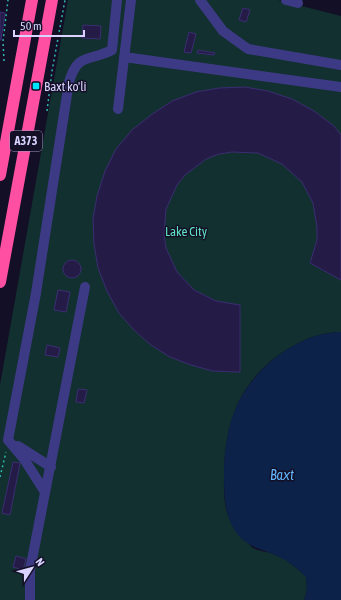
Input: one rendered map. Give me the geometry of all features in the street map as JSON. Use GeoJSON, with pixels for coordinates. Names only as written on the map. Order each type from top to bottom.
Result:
{"type":"FeatureCollection","features":[{"type":"Feature","properties":{"kind":"highway","name":"A373"},"geometry":{"type":"LineString","coordinates":[[0,175],[32,0]]}},
{"type":"Feature","properties":{"kind":"highway","name":"A373"},"geometry":{"type":"LineString","coordinates":[[0,282],[52,0]]}},
{"type":"Feature","properties":{"kind":"lane"},"geometry":{"type":"LineString","coordinates":[[8,440],[36,293],[69,82],[73,70],[80,61],[112,50],[117,0]]}},
{"type":"Feature","properties":{"kind":"lane"},"geometry":{"type":"LineString","coordinates":[[118,109],[131,0]]}},
{"type":"Feature","properties":{"kind":"lane"},"geometry":{"type":"LineString","coordinates":[[200,0],[223,31],[248,49],[341,65]]}},
{"type":"Feature","properties":{"kind":"lane"},"geometry":{"type":"LineString","coordinates":[[286,0],[298,3]]}},
{"type":"Feature","properties":{"kind":"lane"},"geometry":{"type":"LineString","coordinates":[[124,57],[341,87]]}},
{"type":"Feature","properties":{"kind":"lane"},"geometry":{"type":"LineString","coordinates":[[30,600],[30,570],[85,287]]}},
{"type":"Feature","properties":{"kind":"lane"},"geometry":{"type":"LineString","coordinates":[[8,440],[51,467]]}},
{"type":"Feature","properties":{"kind":"lane"},"geometry":{"type":"LineString","coordinates":[[8,440],[24,459],[44,492]]}},
{"type":"Feature","properties":{"kind":"path"},"geometry":{"type":"LineString","coordinates":[[4,61],[3,41],[8,0]]}},
{"type":"Feature","properties":{"kind":"path"},"geometry":{"type":"LineString","coordinates":[[47,111],[52,71],[65,0]]}},
{"type":"Feature","properties":{"kind":"path"},"geometry":{"type":"LineString","coordinates":[[0,477],[8,440]]}},
{"type":"Feature","properties":{"kind":"green space","name":"Lake City"},"geometry":{"type":"Polygon","coordinates":[[[68,0],[278,0],[341,16],[341,332],[310,338],[295,345],[280,354],[255,377],[245,390],[235,411],[227,438],[224,466],[225,504],[231,522],[253,548],[283,558],[306,577],[307,590],[304,600],[0,600],[0,385],[68,0]]]}},
{"type":"Feature","properties":{"kind":"water","name":"Baхt"},"geometry":{"type":"Polygon","coordinates":[[[341,332],[341,600],[304,600],[307,590],[306,577],[297,568],[286,561],[273,554],[254,547],[243,540],[234,529],[226,509],[224,464],[226,446],[229,428],[238,403],[256,376],[268,364],[295,345],[310,338],[341,332]]]}},
{"type":"Feature","properties":{"kind":"building"},"geometry":{"type":"Polygon","coordinates":[[[243,8],[250,10],[246,22],[239,20],[243,8]]]}},
{"type":"Feature","properties":{"kind":"building"},"geometry":{"type":"Polygon","coordinates":[[[0,12],[5,13],[1,40],[0,40],[0,12]]]}},
{"type":"Feature","properties":{"kind":"building"},"geometry":{"type":"Polygon","coordinates":[[[83,25],[101,26],[100,39],[82,38],[83,25]]]}},
{"type":"Feature","properties":{"kind":"building"},"geometry":{"type":"Polygon","coordinates":[[[189,32],[196,34],[191,53],[184,52],[189,32]]]}},
{"type":"Feature","properties":{"kind":"building"},"geometry":{"type":"Polygon","coordinates":[[[198,50],[215,53],[214,55],[197,53],[198,50]]]}},
{"type":"Feature","properties":{"kind":"building"},"geometry":{"type":"Polygon","coordinates":[[[245,87],[268,91],[292,99],[314,111],[334,126],[341,135],[341,280],[310,263],[317,240],[317,227],[313,203],[302,182],[282,164],[258,153],[232,152],[219,154],[206,159],[185,175],[177,185],[166,209],[164,235],[166,248],[177,272],[194,290],[216,301],[240,305],[240,372],[213,371],[170,357],[151,345],[134,330],[119,313],[107,291],[98,268],[94,244],[93,219],[97,196],[105,171],[116,149],[132,130],[172,101],[196,92],[219,88],[245,87]]]}},
{"type":"Feature","properties":{"kind":"building"},"geometry":{"type":"Polygon","coordinates":[[[72,260],[78,263],[81,269],[78,275],[72,278],[66,275],[63,269],[66,263],[72,260]]]}},
{"type":"Feature","properties":{"kind":"building"},"geometry":{"type":"Polygon","coordinates":[[[58,290],[70,292],[66,312],[54,310],[58,290]]]}},
{"type":"Feature","properties":{"kind":"building"},"geometry":{"type":"Polygon","coordinates":[[[47,345],[60,348],[58,357],[45,355],[47,345]]]}},
{"type":"Feature","properties":{"kind":"building"},"geometry":{"type":"Polygon","coordinates":[[[78,389],[87,390],[84,403],[76,402],[78,389]]]}},
{"type":"Feature","properties":{"kind":"building"},"geometry":{"type":"Polygon","coordinates":[[[13,462],[20,463],[10,515],[2,513],[13,462]]]}},
{"type":"Feature","properties":{"kind":"building"},"geometry":{"type":"Polygon","coordinates":[[[16,556],[26,559],[23,570],[13,567],[16,556]]]}},
{"type":"Feature","properties":{"kind":"place","name":"Baxt ko'li"},"geometry":{"type":"Point","coordinates":[36,86]}}]}
